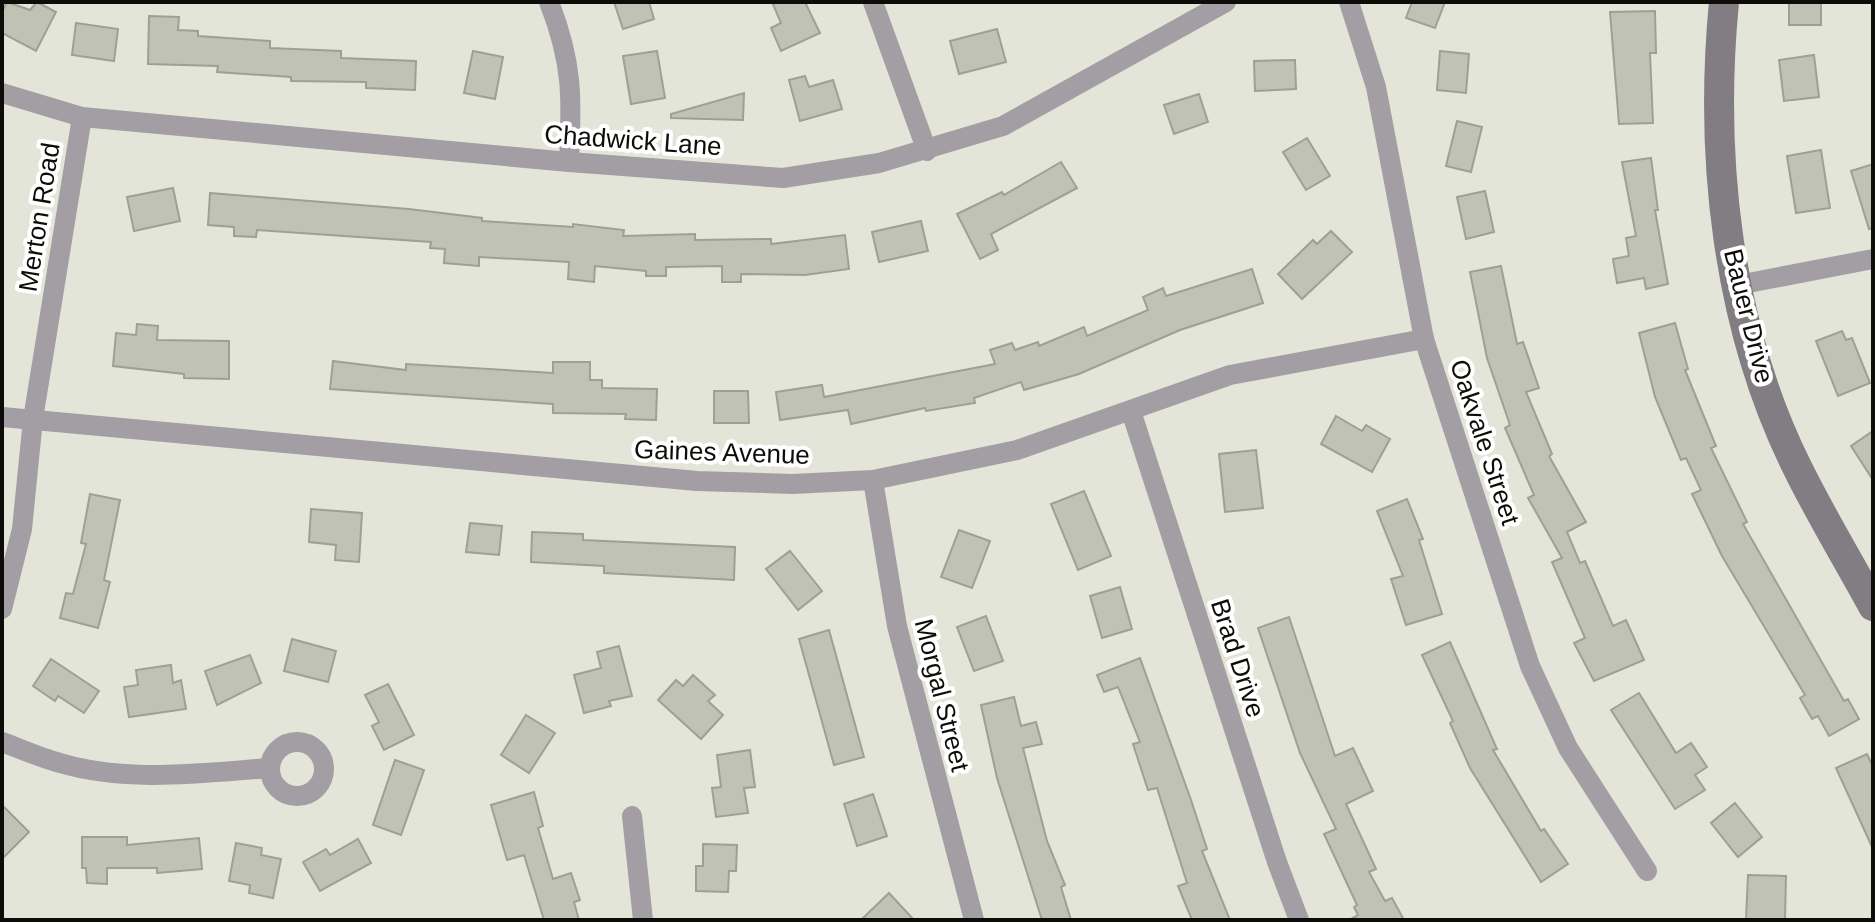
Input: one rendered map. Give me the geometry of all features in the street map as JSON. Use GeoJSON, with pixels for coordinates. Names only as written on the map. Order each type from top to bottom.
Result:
{"type":"FeatureCollection","features":[{"type":"Feature","properties":{"kind":"street"},"geometry":{"type":"LineString","coordinates":[[549,2],[566,46],[573,92],[569,162]]}},
{"type":"Feature","properties":{"kind":"street"},"geometry":{"type":"LineString","coordinates":[[873,2],[927,151]]}},
{"type":"Feature","properties":{"kind":"street","name":"Chadwick Lane"},"geometry":{"type":"LineString","coordinates":[[2,93],[82,117],[569,162],[783,178],[879,163],[1003,126],[1226,2]]}},
{"type":"Feature","properties":{"kind":"street","name":"Oakvale Street"},"geometry":{"type":"LineString","coordinates":[[1349,2],[1376,87],[1424,339],[1530,666],[1568,748],[1647,871]]}},
{"type":"Feature","properties":{"kind":"street","name":"Bauer Drive"},"geometry":{"type":"LineString","coordinates":[[1724,2],[1717,73],[1721,189],[1738,285],[1760,372],[1796,465],[1873,606]]}},
{"type":"Feature","properties":{"kind":"street","name":"Merton Road"},"geometry":{"type":"LineString","coordinates":[[2,609],[22,529],[33,419],[82,117]]}},
{"type":"Feature","properties":{"kind":"street"},"geometry":{"type":"LineString","coordinates":[[1738,285],[1873,259]]}},
{"type":"Feature","properties":{"kind":"street","name":"Gaines Avenue"},"geometry":{"type":"LineString","coordinates":[[2,417],[697,481],[793,484],[873,480],[1017,450],[1230,375],[1424,339]]}},
{"type":"Feature","properties":{"kind":"street","name":"Brad Drive"},"geometry":{"type":"LineString","coordinates":[[1131,411],[1277,862],[1299,920]]}},
{"type":"Feature","properties":{"kind":"street","name":"Morgal Street"},"geometry":{"type":"LineString","coordinates":[[873,480],[897,626],[974,920]]}},
{"type":"Feature","properties":{"kind":"street"},"geometry":{"type":"LineString","coordinates":[[2,742],[62,764],[128,773],[191,774],[270,768]]}},
{"type":"Feature","properties":{"kind":"street"},"geometry":{"type":"LineString","coordinates":[[632,816],[643,920]]}},
{"type":"Feature","properties":{"kind":"building"},"geometry":{"type":"Polygon","coordinates":[[[7,2],[30,10],[37,2],[56,12],[36,51],[2,33],[2,12],[7,2]]]}},
{"type":"Feature","properties":{"kind":"building"},"geometry":{"type":"Polygon","coordinates":[[[614,2],[649,2],[654,19],[623,29],[614,2]]]}},
{"type":"Feature","properties":{"kind":"building"},"geometry":{"type":"Polygon","coordinates":[[[772,2],[805,2],[820,33],[781,51],[771,28],[781,23],[772,2]]]}},
{"type":"Feature","properties":{"kind":"building"},"geometry":{"type":"Polygon","coordinates":[[[1412,2],[1445,2],[1435,28],[1406,18],[1412,2]]]}},
{"type":"Feature","properties":{"kind":"building"},"geometry":{"type":"Polygon","coordinates":[[[1789,2],[1821,2],[1821,25],[1789,25],[1789,2]]]}},
{"type":"Feature","properties":{"kind":"building"},"geometry":{"type":"Polygon","coordinates":[[[1655,11],[1656,53],[1650,53],[1653,123],[1619,124],[1610,12],[1655,11]]]}},
{"type":"Feature","properties":{"kind":"building"},"geometry":{"type":"Polygon","coordinates":[[[149,16],[179,17],[178,30],[198,31],[198,36],[270,41],[270,48],[341,51],[341,58],[416,61],[415,90],[366,88],[366,82],[291,81],[291,77],[217,72],[218,66],[148,64],[149,16]]]}},
{"type":"Feature","properties":{"kind":"building"},"geometry":{"type":"Polygon","coordinates":[[[76,23],[118,29],[114,61],[72,55],[76,23]]]}},
{"type":"Feature","properties":{"kind":"building"},"geometry":{"type":"Polygon","coordinates":[[[997,29],[1006,62],[959,74],[950,41],[997,29]]]}},
{"type":"Feature","properties":{"kind":"building"},"geometry":{"type":"Polygon","coordinates":[[[473,51],[503,57],[495,99],[464,93],[473,51]]]}},
{"type":"Feature","properties":{"kind":"building"},"geometry":{"type":"Polygon","coordinates":[[[657,51],[665,98],[631,104],[623,56],[657,51]]]}},
{"type":"Feature","properties":{"kind":"building"},"geometry":{"type":"Polygon","coordinates":[[[1440,51],[1469,54],[1466,93],[1437,90],[1440,51]]]}},
{"type":"Feature","properties":{"kind":"building"},"geometry":{"type":"Polygon","coordinates":[[[1814,55],[1819,97],[1784,101],[1779,60],[1814,55]]]}},
{"type":"Feature","properties":{"kind":"building"},"geometry":{"type":"Polygon","coordinates":[[[1295,60],[1296,89],[1255,91],[1254,61],[1295,60]]]}},
{"type":"Feature","properties":{"kind":"building"},"geometry":{"type":"Polygon","coordinates":[[[805,76],[809,87],[833,80],[842,109],[800,121],[789,80],[805,76]]]}},
{"type":"Feature","properties":{"kind":"building"},"geometry":{"type":"Polygon","coordinates":[[[744,93],[743,120],[671,118],[671,114],[744,93]]]}},
{"type":"Feature","properties":{"kind":"building"},"geometry":{"type":"Polygon","coordinates":[[[1199,94],[1208,122],[1174,134],[1164,105],[1199,94]]]}},
{"type":"Feature","properties":{"kind":"building"},"geometry":{"type":"Polygon","coordinates":[[[1457,121],[1482,127],[1471,172],[1446,166],[1457,121]]]}},
{"type":"Feature","properties":{"kind":"building"},"geometry":{"type":"Polygon","coordinates":[[[1307,138],[1330,176],[1306,190],[1283,152],[1307,138]]]}},
{"type":"Feature","properties":{"kind":"building"},"geometry":{"type":"Polygon","coordinates":[[[1821,150],[1830,208],[1796,213],[1787,156],[1821,150]]]}},
{"type":"Feature","properties":{"kind":"building"},"geometry":{"type":"Polygon","coordinates":[[[1651,158],[1658,210],[1655,210],[1668,284],[1646,289],[1644,278],[1617,283],[1613,259],[1629,256],[1626,238],[1636,236],[1622,162],[1651,158]]]}},
{"type":"Feature","properties":{"kind":"building"},"geometry":{"type":"Polygon","coordinates":[[[1061,162],[1077,188],[991,234],[998,250],[980,259],[957,214],[1002,192],[1004,195],[1061,162]]]}},
{"type":"Feature","properties":{"kind":"building"},"geometry":{"type":"Polygon","coordinates":[[[1873,164],[1873,228],[1869,229],[1851,171],[1873,164]]]}},
{"type":"Feature","properties":{"kind":"building"},"geometry":{"type":"Polygon","coordinates":[[[173,188],[180,221],[134,231],[127,197],[173,188]]]}},
{"type":"Feature","properties":{"kind":"building"},"geometry":{"type":"Polygon","coordinates":[[[1485,191],[1494,232],[1466,239],[1457,197],[1485,191]]]}},
{"type":"Feature","properties":{"kind":"building"},"geometry":{"type":"Polygon","coordinates":[[[210,193],[409,209],[482,218],[482,221],[573,227],[573,224],[624,230],[623,236],[695,234],[695,240],[771,239],[771,244],[845,235],[849,269],[805,275],[741,274],[741,282],[722,282],[722,266],[666,267],[666,276],[646,276],[646,271],[595,266],[594,282],[568,279],[569,262],[479,257],[479,266],[444,263],[445,249],[430,248],[431,242],[257,230],[256,237],[234,236],[234,227],[208,225],[210,193]]]}},
{"type":"Feature","properties":{"kind":"building"},"geometry":{"type":"Polygon","coordinates":[[[921,221],[928,251],[879,262],[872,232],[921,221]]]}},
{"type":"Feature","properties":{"kind":"building"},"geometry":{"type":"Polygon","coordinates":[[[1331,231],[1352,252],[1302,299],[1278,274],[1313,240],[1317,244],[1331,231]]]}},
{"type":"Feature","properties":{"kind":"building"},"geometry":{"type":"Polygon","coordinates":[[[1501,266],[1517,344],[1523,342],[1539,388],[1526,392],[1552,454],[1549,456],[1586,522],[1567,532],[1580,563],[1585,561],[1613,626],[1626,620],[1644,660],[1594,681],[1574,643],[1585,638],[1552,562],[1562,558],[1528,498],[1534,495],[1505,428],[1510,425],[1487,358],[1470,272],[1501,266]]]}},
{"type":"Feature","properties":{"kind":"building"},"geometry":{"type":"Polygon","coordinates":[[[1252,269],[1263,303],[1180,330],[1079,374],[1024,390],[1021,382],[974,398],[975,403],[926,411],[925,408],[851,424],[848,410],[780,420],[776,392],[822,385],[824,397],[995,364],[990,350],[1012,343],[1015,350],[1038,342],[1039,346],[1084,327],[1087,336],[1148,310],[1143,297],[1163,288],[1166,296],[1252,269]]]}},
{"type":"Feature","properties":{"kind":"building"},"geometry":{"type":"Polygon","coordinates":[[[1675,323],[1688,369],[1685,370],[1716,446],[1711,448],[1747,522],[1743,524],[1844,701],[1848,699],[1859,719],[1829,736],[1818,716],[1812,719],[1800,698],[1805,695],[1722,556],[1692,494],[1701,490],[1686,458],[1681,460],[1655,397],[1639,333],[1675,323]]]}},
{"type":"Feature","properties":{"kind":"building"},"geometry":{"type":"Polygon","coordinates":[[[137,324],[158,326],[157,340],[229,341],[229,379],[184,378],[184,374],[113,366],[116,333],[136,335],[137,324]]]}},
{"type":"Feature","properties":{"kind":"building"},"geometry":{"type":"Polygon","coordinates":[[[1842,331],[1846,340],[1852,338],[1870,383],[1838,396],[1816,341],[1842,331]]]}},
{"type":"Feature","properties":{"kind":"building"},"geometry":{"type":"Polygon","coordinates":[[[333,361],[406,370],[406,364],[553,373],[553,362],[590,362],[590,380],[602,380],[602,388],[657,389],[656,420],[625,419],[626,414],[553,413],[553,404],[330,389],[333,361]]]}},
{"type":"Feature","properties":{"kind":"building"},"geometry":{"type":"Polygon","coordinates":[[[714,391],[748,391],[749,423],[714,423],[714,391]]]}},
{"type":"Feature","properties":{"kind":"building"},"geometry":{"type":"Polygon","coordinates":[[[1336,416],[1362,431],[1366,425],[1390,439],[1372,472],[1321,444],[1336,416]]]}},
{"type":"Feature","properties":{"kind":"building"},"geometry":{"type":"Polygon","coordinates":[[[1873,431],[1873,480],[1851,446],[1873,431]]]}},
{"type":"Feature","properties":{"kind":"building"},"geometry":{"type":"Polygon","coordinates":[[[1256,450],[1263,508],[1225,512],[1219,454],[1256,450]]]}},
{"type":"Feature","properties":{"kind":"building"},"geometry":{"type":"Polygon","coordinates":[[[1084,491],[1111,556],[1078,570],[1051,504],[1084,491]]]}},
{"type":"Feature","properties":{"kind":"building"},"geometry":{"type":"Polygon","coordinates":[[[90,494],[120,500],[104,580],[110,582],[98,628],[60,618],[66,593],[73,594],[86,544],[81,543],[90,494]]]}},
{"type":"Feature","properties":{"kind":"building"},"geometry":{"type":"Polygon","coordinates":[[[1407,499],[1423,539],[1419,540],[1442,614],[1406,625],[1391,579],[1403,576],[1377,511],[1407,499]]]}},
{"type":"Feature","properties":{"kind":"building"},"geometry":{"type":"Polygon","coordinates":[[[311,509],[362,513],[359,562],[335,560],[336,545],[309,542],[311,509]]]}},
{"type":"Feature","properties":{"kind":"building"},"geometry":{"type":"Polygon","coordinates":[[[470,523],[502,526],[499,555],[466,552],[470,523]]]}},
{"type":"Feature","properties":{"kind":"building"},"geometry":{"type":"Polygon","coordinates":[[[959,530],[990,541],[972,588],[941,577],[959,530]]]}},
{"type":"Feature","properties":{"kind":"building"},"geometry":{"type":"Polygon","coordinates":[[[532,532],[583,534],[583,540],[735,547],[734,580],[604,573],[604,566],[531,562],[532,532]]]}},
{"type":"Feature","properties":{"kind":"building"},"geometry":{"type":"Polygon","coordinates":[[[790,551],[822,591],[798,610],[766,569],[790,551]]]}},
{"type":"Feature","properties":{"kind":"building"},"geometry":{"type":"Polygon","coordinates":[[[1120,587],[1132,629],[1102,638],[1090,596],[1120,587]]]}},
{"type":"Feature","properties":{"kind":"building"},"geometry":{"type":"Polygon","coordinates":[[[986,616],[1003,661],[974,671],[957,627],[986,616]]]}},
{"type":"Feature","properties":{"kind":"building"},"geometry":{"type":"Polygon","coordinates":[[[1289,617],[1335,756],[1353,748],[1373,791],[1346,804],[1376,869],[1369,872],[1385,901],[1392,898],[1404,920],[1349,920],[1358,915],[1354,907],[1357,905],[1324,834],[1336,829],[1300,753],[1258,628],[1289,617]]]}},
{"type":"Feature","properties":{"kind":"building"},"geometry":{"type":"Polygon","coordinates":[[[829,630],[864,757],[834,765],[799,639],[829,630]]]}},
{"type":"Feature","properties":{"kind":"building"},"geometry":{"type":"Polygon","coordinates":[[[292,639],[336,651],[328,682],[284,671],[292,639]]]}},
{"type":"Feature","properties":{"kind":"building"},"geometry":{"type":"Polygon","coordinates":[[[1450,642],[1497,749],[1493,750],[1541,831],[1544,829],[1568,864],[1541,882],[1470,768],[1450,723],[1453,721],[1422,655],[1450,642]]]}},
{"type":"Feature","properties":{"kind":"building"},"geometry":{"type":"Polygon","coordinates":[[[619,646],[632,696],[609,701],[611,706],[584,713],[574,675],[601,668],[597,652],[619,646]]]}},
{"type":"Feature","properties":{"kind":"building"},"geometry":{"type":"Polygon","coordinates":[[[250,655],[261,683],[217,705],[205,671],[250,655]]]}},
{"type":"Feature","properties":{"kind":"building"},"geometry":{"type":"Polygon","coordinates":[[[1140,658],[1207,849],[1202,851],[1230,920],[1192,920],[1178,886],[1187,883],[1157,788],[1148,790],[1133,744],[1140,742],[1118,687],[1104,692],[1097,675],[1140,658]]]}},
{"type":"Feature","properties":{"kind":"building"},"geometry":{"type":"Polygon","coordinates":[[[51,659],[99,691],[84,713],[58,696],[55,701],[33,686],[51,659]]]}},
{"type":"Feature","properties":{"kind":"building"},"geometry":{"type":"Polygon","coordinates":[[[171,665],[173,683],[181,680],[186,709],[129,717],[124,687],[138,685],[136,670],[171,665]]]}},
{"type":"Feature","properties":{"kind":"building"},"geometry":{"type":"Polygon","coordinates":[[[693,675],[715,695],[708,701],[723,715],[701,739],[658,700],[676,680],[683,686],[693,675]]]}},
{"type":"Feature","properties":{"kind":"building"},"geometry":{"type":"Polygon","coordinates":[[[388,684],[414,735],[384,750],[372,726],[379,722],[365,695],[388,684]]]}},
{"type":"Feature","properties":{"kind":"building"},"geometry":{"type":"Polygon","coordinates":[[[1639,693],[1676,753],[1691,743],[1707,767],[1695,775],[1705,790],[1675,809],[1611,710],[1639,693]]]}},
{"type":"Feature","properties":{"kind":"building"},"geometry":{"type":"Polygon","coordinates":[[[1014,697],[1021,726],[1036,722],[1042,744],[1023,748],[1047,841],[1065,885],[1061,887],[1071,920],[1042,920],[997,778],[981,705],[1014,697]]]}},
{"type":"Feature","properties":{"kind":"building"},"geometry":{"type":"Polygon","coordinates":[[[526,715],[555,733],[529,773],[501,755],[526,715]]]}},
{"type":"Feature","properties":{"kind":"building"},"geometry":{"type":"Polygon","coordinates":[[[750,750],[755,787],[744,788],[748,813],[716,817],[712,788],[721,787],[717,755],[750,750]]]}},
{"type":"Feature","properties":{"kind":"building"},"geometry":{"type":"Polygon","coordinates":[[[1867,754],[1873,767],[1873,849],[1836,768],[1867,754]]]}},
{"type":"Feature","properties":{"kind":"building"},"geometry":{"type":"Polygon","coordinates":[[[395,760],[424,770],[401,835],[373,825],[395,760]]]}},
{"type":"Feature","properties":{"kind":"building"},"geometry":{"type":"Polygon","coordinates":[[[534,792],[543,826],[538,828],[553,879],[571,873],[580,900],[574,902],[579,920],[544,920],[524,855],[507,860],[491,805],[534,792]]]}},
{"type":"Feature","properties":{"kind":"building"},"geometry":{"type":"Polygon","coordinates":[[[873,794],[887,836],[857,846],[844,804],[873,794]]]}},
{"type":"Feature","properties":{"kind":"building"},"geometry":{"type":"Polygon","coordinates":[[[1735,803],[1762,837],[1738,857],[1711,823],[1735,803]]]}},
{"type":"Feature","properties":{"kind":"building"},"geometry":{"type":"Polygon","coordinates":[[[2,805],[29,832],[2,859],[2,805]]]}},
{"type":"Feature","properties":{"kind":"building"},"geometry":{"type":"Polygon","coordinates":[[[82,837],[127,837],[127,845],[199,838],[202,869],[157,873],[157,868],[107,868],[107,884],[87,883],[86,868],[82,868],[82,837]]]}},
{"type":"Feature","properties":{"kind":"building"},"geometry":{"type":"Polygon","coordinates":[[[358,839],[371,863],[320,891],[303,862],[326,849],[330,855],[358,839]]]}},
{"type":"Feature","properties":{"kind":"building"},"geometry":{"type":"Polygon","coordinates":[[[236,843],[262,848],[261,855],[281,859],[273,898],[249,893],[250,885],[229,881],[236,843]]]}},
{"type":"Feature","properties":{"kind":"building"},"geometry":{"type":"Polygon","coordinates":[[[703,844],[737,845],[736,871],[729,871],[728,892],[696,891],[696,866],[703,866],[703,844]]]}},
{"type":"Feature","properties":{"kind":"building"},"geometry":{"type":"Polygon","coordinates":[[[1748,875],[1786,876],[1785,920],[1746,920],[1748,875]]]}},
{"type":"Feature","properties":{"kind":"building"},"geometry":{"type":"Polygon","coordinates":[[[889,893],[914,920],[861,920],[889,893]]]}}]}
